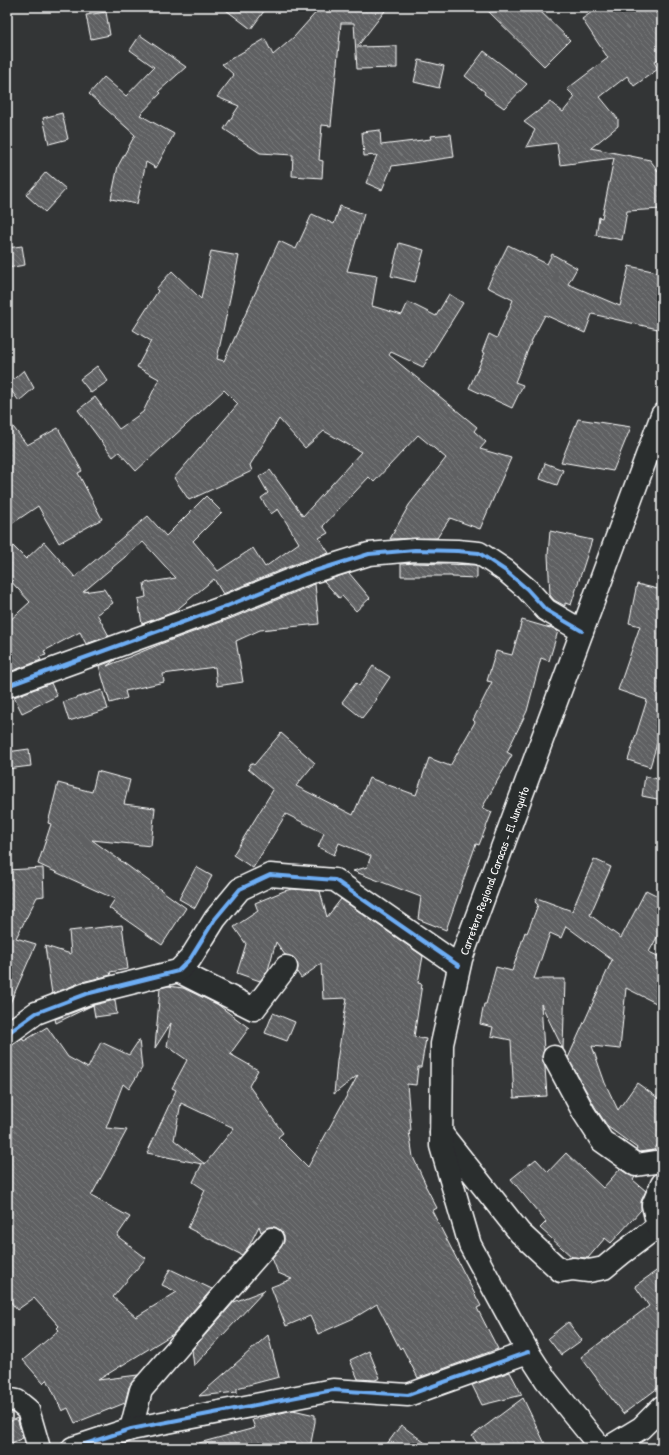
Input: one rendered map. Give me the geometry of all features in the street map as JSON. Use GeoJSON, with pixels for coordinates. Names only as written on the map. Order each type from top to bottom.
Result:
{"type":"FeatureCollection","features":[{"type":"Feature","properties":{"kind":"street","name":"Carretera Regional Caracas - El Junquito"},"geometry":{"type":"LineString","coordinates":[[600,1448],[546,1380],[528,1352],[470,1245],[441,1146],[442,1044],[459,966],[662,415]]}},
{"type":"Feature","properties":{"kind":"street"},"geometry":{"type":"LineString","coordinates":[[7,686],[227,606],[305,574],[369,554],[415,550],[479,553],[506,571],[527,589],[546,610],[582,631]]}},
{"type":"Feature","properties":{"kind":"street"},"geometry":{"type":"LineString","coordinates":[[7,1034],[36,1013],[86,994],[178,971],[190,959],[215,919],[240,889],[270,875],[335,880],[459,966]]}},
{"type":"Feature","properties":{"kind":"street"},"geometry":{"type":"LineString","coordinates":[[178,971],[254,1009],[286,967]]}},
{"type":"Feature","properties":{"kind":"street"},"geometry":{"type":"LineString","coordinates":[[554,1057],[584,1113],[602,1141],[636,1165],[662,1161]]}},
{"type":"Feature","properties":{"kind":"street"},"geometry":{"type":"LineString","coordinates":[[441,1133],[520,1233],[561,1271],[573,1269],[589,1271],[604,1268],[620,1254],[661,1227],[653,1205],[662,1184]]}},
{"type":"Feature","properties":{"kind":"street"},"geometry":{"type":"LineString","coordinates":[[131,1429],[142,1390],[272,1239]]}},
{"type":"Feature","properties":{"kind":"street"},"geometry":{"type":"LineString","coordinates":[[73,1448],[131,1429],[333,1390],[408,1395],[528,1352]]}},
{"type":"Feature","properties":{"kind":"street"},"geometry":{"type":"LineString","coordinates":[[7,1399],[16,1401],[28,1410],[39,1448]]}},
{"type":"Feature","properties":{"kind":"street"},"geometry":{"type":"LineString","coordinates":[[608,1448],[641,1428],[662,1408]]}},
{"type":"Feature","properties":{"kind":"building"},"geometry":{"type":"Polygon","coordinates":[[[222,7],[267,7],[251,29],[222,7]]]}},
{"type":"Feature","properties":{"kind":"building"},"geometry":{"type":"Polygon","coordinates":[[[319,7],[388,7],[357,47],[397,46],[397,68],[357,69],[354,23],[341,23],[331,126],[322,125],[319,160],[323,161],[322,178],[292,176],[293,155],[260,153],[224,129],[239,106],[217,97],[234,75],[222,64],[265,39],[273,55],[294,37],[319,9],[319,7]]]}},
{"type":"Feature","properties":{"kind":"building"},"geometry":{"type":"Polygon","coordinates":[[[484,7],[536,7],[570,40],[544,66],[484,7]]]}},
{"type":"Feature","properties":{"kind":"building"},"geometry":{"type":"Polygon","coordinates":[[[599,7],[652,7],[662,21],[662,56],[654,62],[658,69],[634,86],[627,76],[600,97],[618,119],[618,126],[591,148],[650,160],[662,176],[662,209],[627,211],[622,240],[596,235],[599,217],[602,218],[614,158],[560,165],[557,143],[526,147],[535,130],[524,122],[550,102],[563,112],[575,97],[567,89],[608,58],[582,19],[599,7]]]}},
{"type":"Feature","properties":{"kind":"building"},"geometry":{"type":"Polygon","coordinates":[[[106,12],[110,35],[91,39],[86,15],[106,12]]]}},
{"type":"Feature","properties":{"kind":"building"},"geometry":{"type":"Polygon","coordinates":[[[140,35],[186,67],[159,91],[161,93],[140,115],[174,134],[156,168],[146,162],[137,204],[111,199],[118,166],[135,135],[89,94],[104,77],[126,96],[154,67],[130,50],[140,35]]]}},
{"type":"Feature","properties":{"kind":"building"},"geometry":{"type":"Polygon","coordinates":[[[484,51],[527,84],[504,108],[484,94],[485,92],[465,76],[484,51]]]}},
{"type":"Feature","properties":{"kind":"building"},"geometry":{"type":"Polygon","coordinates":[[[419,60],[444,66],[439,88],[414,82],[419,60]]]}},
{"type":"Feature","properties":{"kind":"building"},"geometry":{"type":"Polygon","coordinates":[[[62,113],[68,139],[49,144],[43,118],[62,113]]]}},
{"type":"Feature","properties":{"kind":"building"},"geometry":{"type":"Polygon","coordinates":[[[380,130],[381,145],[431,139],[430,136],[451,134],[454,157],[392,166],[382,190],[366,183],[377,155],[364,156],[362,132],[380,130]]]}},
{"type":"Feature","properties":{"kind":"building"},"geometry":{"type":"Polygon","coordinates":[[[46,172],[66,189],[45,212],[26,195],[46,172]]]}},
{"type":"Feature","properties":{"kind":"building"},"geometry":{"type":"Polygon","coordinates":[[[340,206],[364,214],[347,271],[377,276],[372,306],[402,315],[408,302],[436,316],[449,294],[463,303],[423,367],[391,352],[389,355],[477,427],[474,431],[486,442],[480,449],[511,458],[480,529],[450,518],[437,538],[390,539],[409,505],[446,458],[418,435],[374,482],[369,477],[323,526],[328,533],[319,538],[329,553],[300,562],[223,594],[214,579],[174,612],[142,624],[138,599],[146,597],[144,583],[176,578],[143,542],[83,592],[104,589],[113,603],[97,614],[109,636],[86,644],[80,632],[44,651],[46,655],[39,657],[41,660],[7,673],[7,623],[30,602],[7,577],[7,540],[26,559],[44,542],[75,577],[148,516],[166,536],[206,496],[222,512],[193,541],[218,571],[253,548],[265,567],[299,543],[278,509],[271,514],[261,498],[268,493],[259,477],[270,470],[303,516],[361,452],[324,431],[305,448],[279,419],[250,465],[252,471],[189,500],[174,478],[238,404],[224,390],[136,471],[119,452],[113,457],[78,410],[95,397],[119,429],[143,412],[159,379],[137,367],[151,341],[133,330],[158,291],[156,289],[172,271],[201,299],[211,251],[239,256],[217,359],[224,361],[279,241],[296,249],[312,214],[334,224],[340,206]]]}},
{"type":"Feature","properties":{"kind":"building"},"geometry":{"type":"Polygon","coordinates":[[[399,243],[424,250],[415,282],[391,276],[399,243]]]}},
{"type":"Feature","properties":{"kind":"building"},"geometry":{"type":"Polygon","coordinates":[[[508,245],[547,264],[552,254],[577,268],[568,284],[620,306],[629,266],[662,273],[662,330],[592,314],[585,333],[545,315],[532,340],[515,382],[523,385],[512,408],[469,388],[485,353],[482,352],[489,334],[497,338],[513,300],[487,287],[508,245]]]}},
{"type":"Feature","properties":{"kind":"building"},"geometry":{"type":"Polygon","coordinates":[[[22,246],[25,265],[7,268],[7,248],[22,246]]]}},
{"type":"Feature","properties":{"kind":"building"},"geometry":{"type":"Polygon","coordinates":[[[97,366],[108,381],[91,393],[80,379],[97,366]]]}},
{"type":"Feature","properties":{"kind":"building"},"geometry":{"type":"Polygon","coordinates":[[[24,370],[34,388],[19,401],[7,385],[24,370]]]}},
{"type":"Feature","properties":{"kind":"building"},"geometry":{"type":"Polygon","coordinates":[[[7,419],[27,445],[58,428],[82,471],[78,473],[102,519],[59,543],[38,506],[7,527],[7,419]]]}},
{"type":"Feature","properties":{"kind":"building"},"geometry":{"type":"Polygon","coordinates":[[[578,419],[631,427],[613,471],[561,462],[578,419]]]}},
{"type":"Feature","properties":{"kind":"building"},"geometry":{"type":"Polygon","coordinates":[[[545,463],[563,470],[557,485],[540,479],[545,463]]]}},
{"type":"Feature","properties":{"kind":"building"},"geometry":{"type":"Polygon","coordinates":[[[550,531],[592,540],[571,605],[565,603],[565,606],[554,600],[550,595],[548,555],[550,531]]]}},
{"type":"Feature","properties":{"kind":"building"},"geometry":{"type":"Polygon","coordinates":[[[401,564],[475,565],[477,567],[477,578],[452,576],[401,576],[401,564]]]}},
{"type":"Feature","properties":{"kind":"building"},"geometry":{"type":"Polygon","coordinates":[[[349,573],[370,598],[356,611],[342,596],[339,598],[324,581],[349,573]]]}},
{"type":"Feature","properties":{"kind":"building"},"geometry":{"type":"Polygon","coordinates":[[[315,584],[319,624],[260,630],[236,641],[243,682],[217,686],[215,667],[163,674],[164,682],[125,691],[127,698],[110,703],[99,666],[115,660],[107,666],[315,584]]]}},
{"type":"Feature","properties":{"kind":"building"},"geometry":{"type":"Polygon","coordinates":[[[637,584],[662,590],[662,727],[650,767],[628,760],[647,700],[618,690],[640,626],[629,623],[637,584]]]}},
{"type":"Feature","properties":{"kind":"building"},"geometry":{"type":"Polygon","coordinates":[[[522,620],[550,627],[558,631],[549,661],[541,658],[527,711],[507,752],[512,755],[482,808],[492,812],[479,845],[476,844],[446,930],[418,919],[421,897],[353,871],[367,867],[371,856],[339,843],[334,855],[318,847],[324,833],[286,814],[253,868],[233,855],[273,790],[248,769],[251,763],[254,765],[281,733],[315,763],[296,786],[353,815],[369,778],[416,795],[429,758],[450,766],[475,722],[473,720],[492,682],[487,681],[496,651],[512,655],[522,620]]]}},
{"type":"Feature","properties":{"kind":"building"},"geometry":{"type":"Polygon","coordinates":[[[373,666],[390,677],[376,698],[377,699],[362,718],[342,702],[356,683],[359,686],[373,666]]]}},
{"type":"Feature","properties":{"kind":"building"},"geometry":{"type":"Polygon","coordinates":[[[51,683],[57,696],[22,713],[14,697],[51,683]]]}},
{"type":"Feature","properties":{"kind":"building"},"geometry":{"type":"Polygon","coordinates":[[[102,690],[108,709],[69,721],[63,702],[102,690]]]}},
{"type":"Feature","properties":{"kind":"building"},"geometry":{"type":"Polygon","coordinates":[[[29,749],[31,766],[7,769],[7,752],[29,749]]]}},
{"type":"Feature","properties":{"kind":"building"},"geometry":{"type":"Polygon","coordinates":[[[97,771],[130,780],[124,804],[155,808],[151,846],[92,840],[186,908],[162,945],[109,908],[115,899],[38,864],[51,824],[48,823],[58,783],[92,792],[97,771]]]}},
{"type":"Feature","properties":{"kind":"building"},"geometry":{"type":"Polygon","coordinates":[[[645,776],[662,780],[662,800],[642,796],[645,776]]]}},
{"type":"Feature","properties":{"kind":"building"},"geometry":{"type":"Polygon","coordinates":[[[594,859],[611,867],[590,915],[621,938],[646,890],[662,898],[662,928],[649,952],[662,958],[662,1006],[626,988],[620,1049],[592,1046],[605,1083],[618,1110],[637,1083],[662,1101],[662,1138],[654,1150],[639,1152],[636,1150],[637,1148],[608,1127],[595,1107],[568,1058],[612,960],[566,926],[561,938],[550,933],[534,979],[565,979],[563,1049],[541,1004],[544,1050],[542,1057],[545,1067],[547,1096],[514,1098],[511,1040],[491,1036],[493,1027],[480,1024],[484,1004],[486,1004],[496,967],[512,971],[525,932],[527,933],[538,905],[535,902],[537,898],[572,911],[594,859]]]}},
{"type":"Feature","properties":{"kind":"building"},"geometry":{"type":"Polygon","coordinates":[[[196,867],[212,876],[195,908],[179,899],[196,867]]]}},
{"type":"Feature","properties":{"kind":"building"},"geometry":{"type":"Polygon","coordinates":[[[43,868],[44,896],[37,897],[16,938],[36,944],[7,1010],[7,870],[43,868]]]}},
{"type":"Feature","properties":{"kind":"building"},"geometry":{"type":"Polygon","coordinates":[[[292,889],[320,891],[327,917],[341,899],[423,956],[418,983],[422,984],[414,1037],[426,1039],[421,1067],[418,1067],[416,1085],[407,1084],[411,1131],[409,1131],[413,1157],[437,1208],[432,1211],[481,1306],[477,1308],[498,1349],[418,1378],[402,1347],[400,1349],[377,1304],[354,1318],[318,1334],[310,1316],[286,1326],[271,1287],[292,1279],[278,1273],[272,1258],[284,1242],[284,1235],[280,1230],[275,1227],[268,1227],[261,1232],[259,1226],[249,1246],[242,1255],[188,1228],[205,1190],[193,1182],[202,1164],[147,1153],[176,1090],[172,1088],[187,1060],[167,1046],[171,1023],[155,1048],[160,988],[168,986],[183,988],[217,1004],[249,1028],[230,1054],[258,1070],[249,1086],[283,1133],[278,1137],[308,1167],[358,1075],[334,1094],[337,1061],[347,998],[323,999],[321,964],[301,978],[297,972],[297,962],[293,957],[285,955],[276,942],[268,970],[260,981],[237,973],[246,944],[234,927],[258,911],[255,903],[292,889]],[[181,1103],[174,1140],[205,1164],[234,1128],[181,1103]]]}},
{"type":"Feature","properties":{"kind":"building"},"geometry":{"type":"Polygon","coordinates":[[[122,925],[128,969],[110,972],[111,975],[82,982],[52,994],[45,946],[71,954],[69,931],[122,925]]]}},
{"type":"Feature","properties":{"kind":"building"},"geometry":{"type":"Polygon","coordinates":[[[115,1000],[117,1014],[95,1017],[93,1005],[115,1000]]]}},
{"type":"Feature","properties":{"kind":"building"},"geometry":{"type":"Polygon","coordinates":[[[92,1006],[56,1023],[55,1019],[92,1006]]]}},
{"type":"Feature","properties":{"kind":"building"},"geometry":{"type":"Polygon","coordinates":[[[273,1013],[295,1022],[287,1041],[265,1033],[273,1013]]]}},
{"type":"Feature","properties":{"kind":"building"},"geometry":{"type":"Polygon","coordinates":[[[47,1027],[68,1057],[88,1068],[101,1042],[129,1055],[139,1040],[142,1068],[129,1089],[123,1084],[106,1128],[127,1130],[91,1196],[130,1217],[117,1236],[146,1258],[113,1297],[136,1317],[177,1292],[162,1285],[170,1269],[212,1289],[173,1334],[98,1380],[138,1375],[129,1387],[125,1403],[75,1423],[68,1408],[62,1411],[47,1379],[43,1383],[23,1360],[59,1330],[57,1328],[59,1326],[34,1298],[17,1310],[7,1297],[7,1046],[14,1044],[22,1038],[24,1041],[47,1027]]]}},
{"type":"Feature","properties":{"kind":"building"},"geometry":{"type":"Polygon","coordinates":[[[566,1153],[603,1188],[620,1169],[635,1177],[633,1180],[646,1191],[641,1201],[641,1210],[611,1243],[605,1238],[588,1258],[572,1257],[540,1228],[546,1222],[511,1179],[536,1159],[548,1172],[566,1153]]]}},
{"type":"Feature","properties":{"kind":"building"},"geometry":{"type":"Polygon","coordinates":[[[662,1267],[662,1385],[623,1414],[581,1357],[649,1306],[635,1286],[662,1267]]]}},
{"type":"Feature","properties":{"kind":"building"},"geometry":{"type":"Polygon","coordinates":[[[265,1290],[194,1366],[192,1350],[234,1302],[265,1290]]]}},
{"type":"Feature","properties":{"kind":"building"},"geometry":{"type":"Polygon","coordinates":[[[568,1322],[582,1340],[561,1355],[548,1338],[568,1322]]]}},
{"type":"Feature","properties":{"kind":"building"},"geometry":{"type":"Polygon","coordinates":[[[268,1335],[279,1377],[237,1388],[237,1392],[199,1396],[268,1335]]]}},
{"type":"Feature","properties":{"kind":"building"},"geometry":{"type":"Polygon","coordinates":[[[369,1351],[380,1378],[375,1380],[358,1379],[350,1360],[369,1351]]]}},
{"type":"Feature","properties":{"kind":"building"},"geometry":{"type":"Polygon","coordinates":[[[510,1372],[522,1395],[482,1405],[472,1385],[510,1372]]]}},
{"type":"Feature","properties":{"kind":"building"},"geometry":{"type":"Polygon","coordinates":[[[523,1398],[547,1448],[481,1448],[472,1436],[523,1398]]]}},
{"type":"Feature","properties":{"kind":"building"},"geometry":{"type":"Polygon","coordinates":[[[293,1410],[315,1415],[310,1448],[199,1448],[199,1443],[255,1428],[252,1420],[293,1410]]]}},
{"type":"Feature","properties":{"kind":"building"},"geometry":{"type":"Polygon","coordinates":[[[17,1418],[23,1438],[7,1445],[7,1423],[17,1418]]]}},
{"type":"Feature","properties":{"kind":"building"},"geometry":{"type":"Polygon","coordinates":[[[401,1425],[432,1448],[384,1448],[401,1425]]]}},
{"type":"Feature","properties":{"kind":"cycle path"},"geometry":{"type":"LineString","coordinates":[[7,686],[227,606],[305,574],[369,554],[415,550],[479,553],[506,571],[527,589],[546,610],[582,631]]}},
{"type":"Feature","properties":{"kind":"cycle path"},"geometry":{"type":"LineString","coordinates":[[7,1034],[36,1013],[86,994],[178,971],[190,959],[215,919],[240,889],[270,875],[335,880],[459,966]]}},
{"type":"Feature","properties":{"kind":"cycle path"},"geometry":{"type":"LineString","coordinates":[[73,1448],[131,1429],[333,1390],[408,1395],[528,1352]]}}]}
